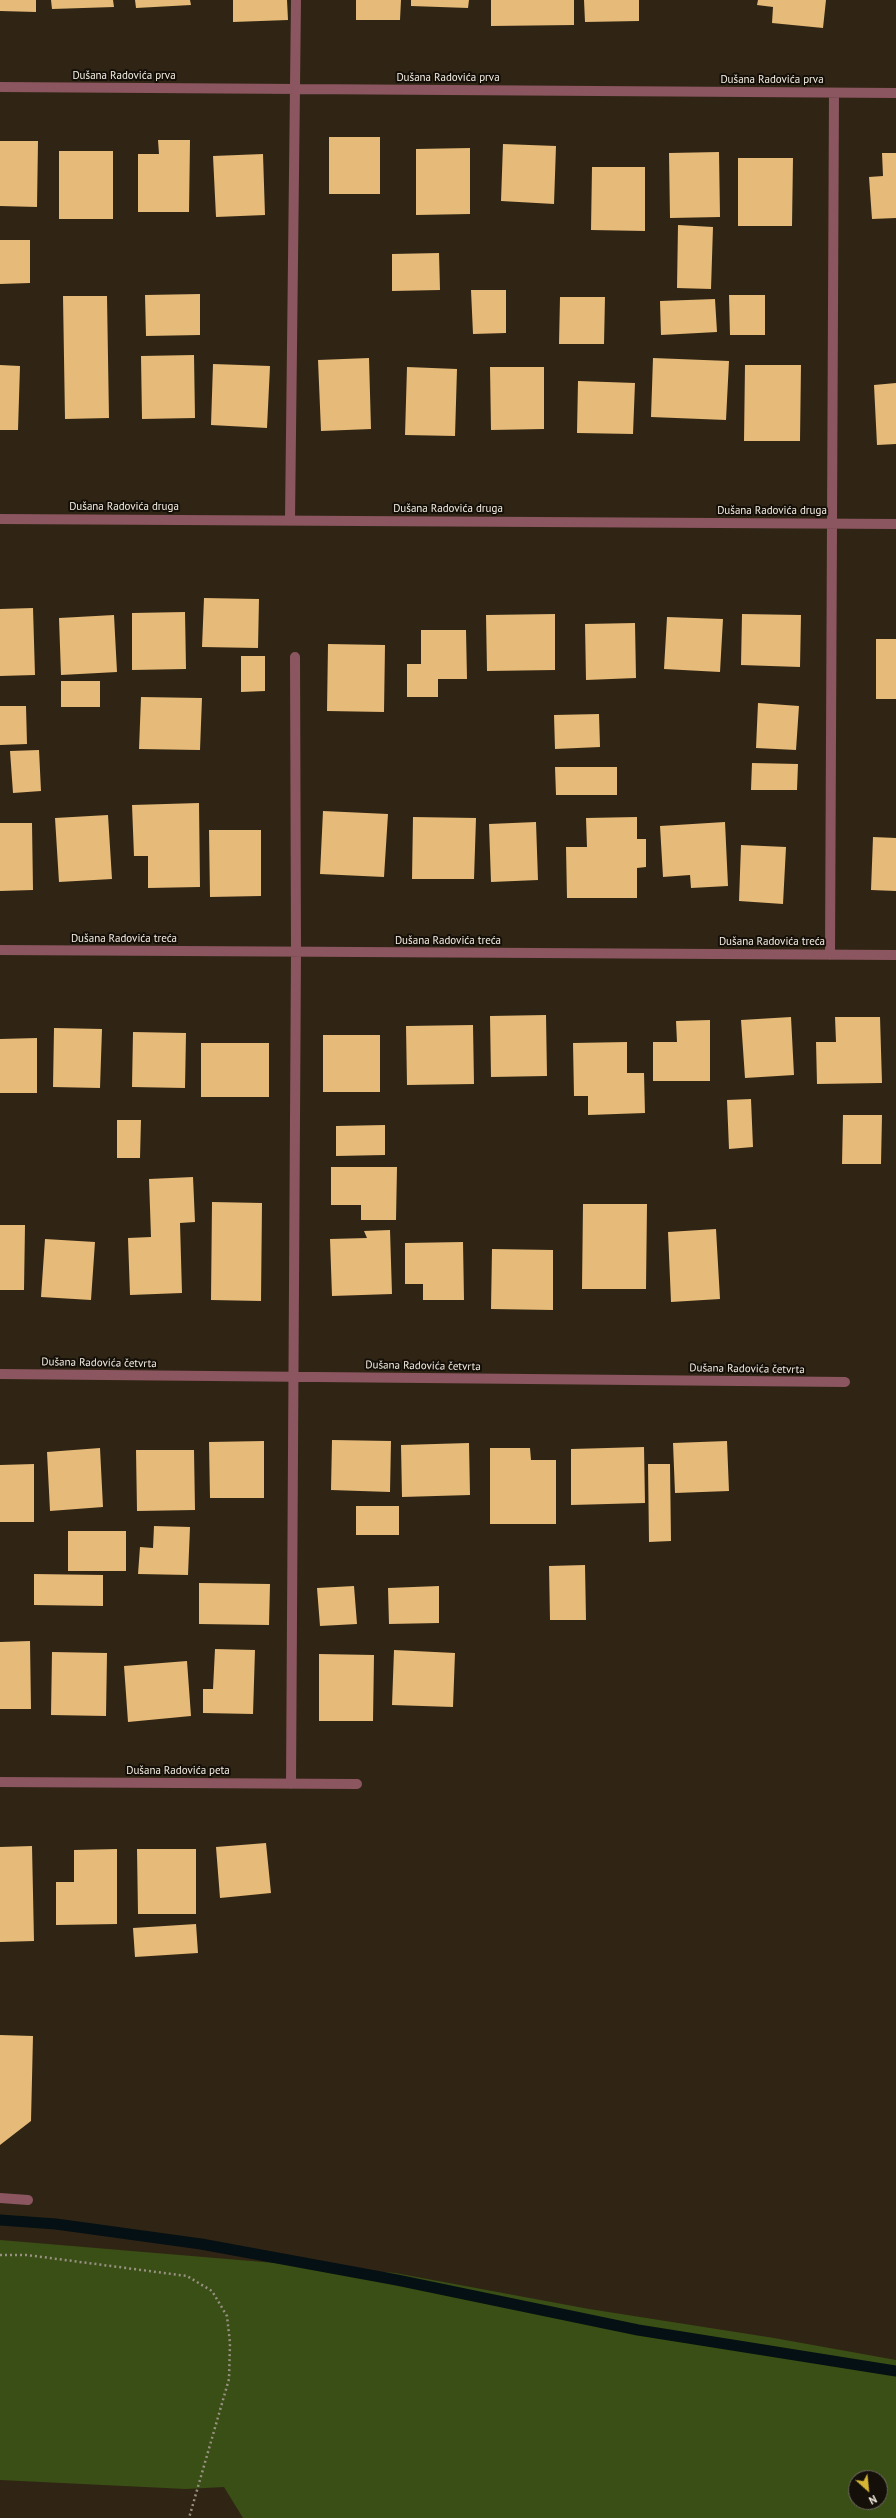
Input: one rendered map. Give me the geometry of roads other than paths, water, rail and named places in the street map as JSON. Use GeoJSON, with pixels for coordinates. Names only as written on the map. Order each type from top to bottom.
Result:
{"type":"FeatureCollection","features":[{"type":"Feature","properties":{"kind":"street"},"geometry":{"type":"LineString","coordinates":[[290,520],[296,0]]}},
{"type":"Feature","properties":{"kind":"street","name":"Dušana Radovića prva"},"geometry":{"type":"LineString","coordinates":[[0,87],[896,93]]}},
{"type":"Feature","properties":{"kind":"street"},"geometry":{"type":"LineString","coordinates":[[830,955],[834,93]]}},
{"type":"Feature","properties":{"kind":"street","name":"Dušana Radovića druga"},"geometry":{"type":"LineString","coordinates":[[0,519],[896,524]]}},
{"type":"Feature","properties":{"kind":"street"},"geometry":{"type":"LineString","coordinates":[[291,1784],[296,952],[295,657]]}},
{"type":"Feature","properties":{"kind":"street","name":"Dušana Radovića treća"},"geometry":{"type":"LineString","coordinates":[[0,950],[896,955]]}},
{"type":"Feature","properties":{"kind":"street","name":"Dušana Radovića četvrta"},"geometry":{"type":"LineString","coordinates":[[0,1374],[846,1382]]}},
{"type":"Feature","properties":{"kind":"street","name":"Dušana Radovića peta"},"geometry":{"type":"LineString","coordinates":[[0,1782],[357,1784]]}},
{"type":"Feature","properties":{"kind":"street"},"geometry":{"type":"LineString","coordinates":[[0,2198],[28,2200]]}},
{"type":"Feature","properties":{"kind":"waterway"},"geometry":{"type":"LineString","coordinates":[[0,2220],[56,2224],[201,2244],[397,2280],[638,2330],[896,2371]]}}]}
